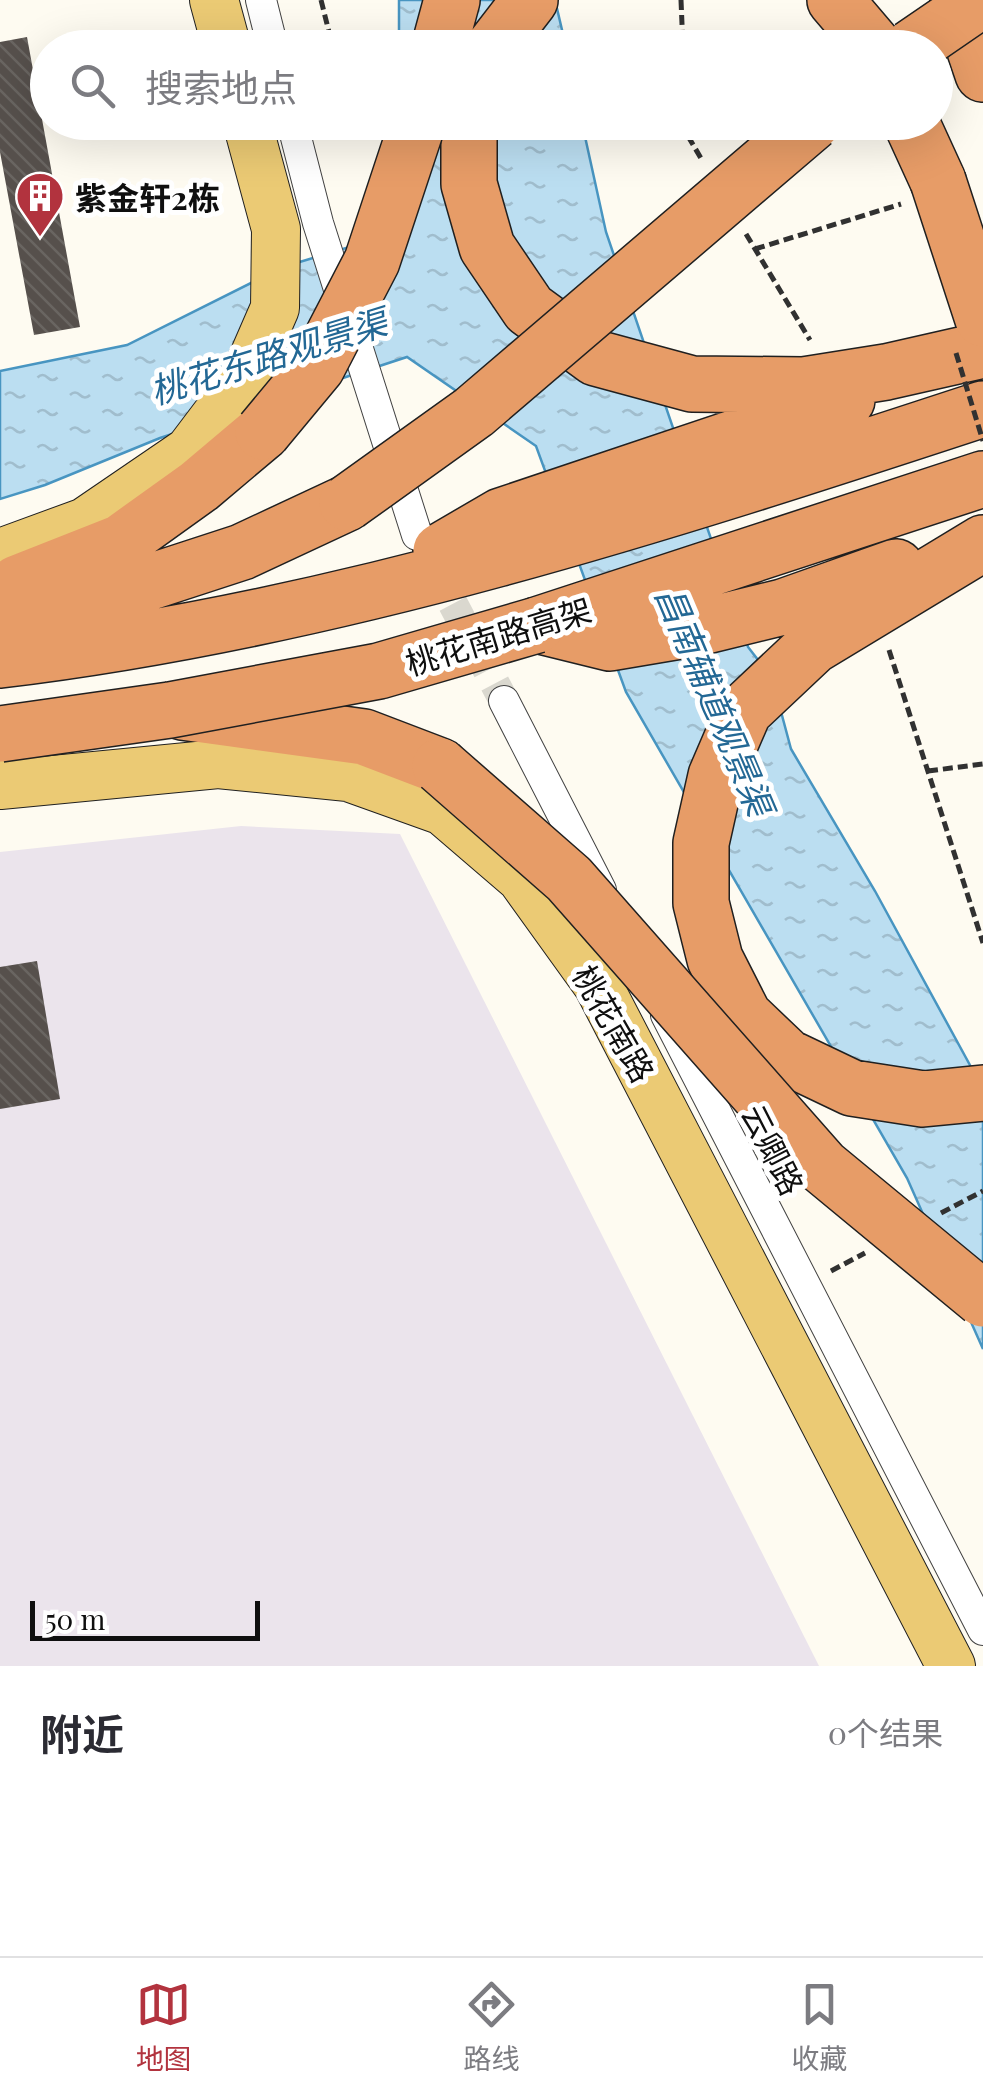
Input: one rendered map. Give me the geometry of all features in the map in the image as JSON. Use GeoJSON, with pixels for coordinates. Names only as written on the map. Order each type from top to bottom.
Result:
{"type":"FeatureCollection","features":[{"type":"Feature","properties":{"kind":"highway"},"geometry":{"type":"LineString","coordinates":[[444,30],[452,0]]}},
{"type":"Feature","properties":{"kind":"highway"},"geometry":{"type":"LineString","coordinates":[[507,30],[530,0]]}},
{"type":"Feature","properties":{"kind":"highway"},"geometry":{"type":"LineString","coordinates":[[835,0],[861,30]]}},
{"type":"Feature","properties":{"kind":"highway"},"geometry":{"type":"LineString","coordinates":[[883,0],[892,30]]}},
{"type":"Feature","properties":{"kind":"highway"},"geometry":{"type":"LineString","coordinates":[[958,0],[983,74]]}},
{"type":"Feature","properties":{"kind":"highway"},"geometry":{"type":"LineString","coordinates":[[937,30],[981,0]]}},
{"type":"Feature","properties":{"kind":"highway"},"geometry":{"type":"LineString","coordinates":[[0,588],[120,542],[199,486],[264,432],[318,367],[372,260],[412,140]]}},
{"type":"Feature","properties":{"kind":"highway"},"geometry":{"type":"LineString","coordinates":[[470,140],[469,184],[487,247],[529,309],[596,358],[692,384],[804,385],[983,353]]}},
{"type":"Feature","properties":{"kind":"highway"},"geometry":{"type":"LineString","coordinates":[[0,612],[147,583],[242,552],[347,503],[474,412],[792,140]]}},
{"type":"Feature","properties":{"kind":"highway"},"geometry":{"type":"LineString","coordinates":[[914,140],[923,192],[983,318]]}},
{"type":"Feature","properties":{"kind":"highway"},"geometry":{"type":"LineString","coordinates":[[921,140],[923,192]]}},
{"type":"Feature","properties":{"kind":"highway"},"geometry":{"type":"LineString","coordinates":[[726,466],[983,353]]}},
{"type":"Feature","properties":{"kind":"highway"},"geometry":{"type":"LineString","coordinates":[[0,660],[180,634],[372,590],[506,535],[726,466],[983,409]]}},
{"type":"Feature","properties":{"kind":"highway","name":"桃花南路高架"},"geometry":{"type":"LineString","coordinates":[[0,734],[170,710],[379,671],[537,625],[983,479]]}},
{"type":"Feature","properties":{"kind":"highway"},"geometry":{"type":"LineString","coordinates":[[537,625],[610,642],[693,629],[798,627],[983,540]]}},
{"type":"Feature","properties":{"kind":"highway"},"geometry":{"type":"LineString","coordinates":[[798,627],[744,711],[716,776],[702,844],[701,903],[715,959],[744,1016],[787,1056],[852,1088],[923,1099],[983,1093]]}},
{"type":"Feature","properties":{"kind":"highway"},"geometry":{"type":"LineString","coordinates":[[170,710],[364,738],[440,766],[569,880],[822,1166],[983,1299]]}},
{"type":"Feature","properties":{"kind":"main road"},"geometry":{"type":"LineString","coordinates":[[214,0],[222,30]]}},
{"type":"Feature","properties":{"kind":"main road"},"geometry":{"type":"LineString","coordinates":[[0,552],[85,522],[189,451],[245,377],[275,308],[297,226],[256,140]]}},
{"type":"Feature","properties":{"kind":"main road","name":"桃花南路"},"geometry":{"type":"LineString","coordinates":[[0,786],[218,764],[348,777],[443,811],[521,878],[598,985],[951,1666]]}},
{"type":"Feature","properties":{"kind":"street"},"geometry":{"type":"LineString","coordinates":[[261,0],[268,30]]}},
{"type":"Feature","properties":{"kind":"street"},"geometry":{"type":"LineString","coordinates":[[293,140],[297,226],[367,384],[417,535]]}},
{"type":"Feature","properties":{"kind":"street","name":"云卿路"},"geometry":{"type":"LineString","coordinates":[[504,702],[983,1630]]}},
{"type":"Feature","properties":{"kind":"path"},"geometry":{"type":"LineString","coordinates":[[321,0],[328,30]]}},
{"type":"Feature","properties":{"kind":"path"},"geometry":{"type":"LineString","coordinates":[[681,0],[682,30]]}},
{"type":"Feature","properties":{"kind":"path"},"geometry":{"type":"LineString","coordinates":[[690,140],[705,165]]}},
{"type":"Feature","properties":{"kind":"path"},"geometry":{"type":"LineString","coordinates":[[755,249],[923,192]]}},
{"type":"Feature","properties":{"kind":"path"},"geometry":{"type":"LineString","coordinates":[[745,232],[818,354]]}},
{"type":"Feature","properties":{"kind":"path"},"geometry":{"type":"LineString","coordinates":[[889,650],[983,943]]}},
{"type":"Feature","properties":{"kind":"path"},"geometry":{"type":"LineString","coordinates":[[928,771],[983,764]]}},
{"type":"Feature","properties":{"kind":"path"},"geometry":{"type":"LineString","coordinates":[[828,1273],[856,1258]]}},
{"type":"Feature","properties":{"kind":"shaded area"},"geometry":{"type":"Polygon","coordinates":[[[241,826],[400,834],[819,1666],[0,1666],[0,852],[241,826]]]}},
{"type":"Feature","properties":{"kind":"water"},"geometry":{"type":"Polygon","coordinates":[[[399,0],[555,0],[562,30],[399,30],[399,0]]]}},
{"type":"Feature","properties":{"kind":"water"},"geometry":{"type":"Polygon","coordinates":[[[397,140],[586,140],[606,232],[748,647],[772,678],[791,749],[875,891],[983,1089],[983,1349],[907,1178],[626,692],[536,446],[407,357],[160,438],[0,499],[0,371],[127,345],[283,267],[386,236],[397,140]]]}},
{"type":"Feature","properties":{"kind":"building","name":"紫金轩2栋"},"geometry":{"type":"Polygon","coordinates":[[[27,37],[30,140],[46,140],[80,327],[34,335],[0,152],[0,42],[27,37]]]}},
{"type":"Feature","properties":{"kind":"building"},"geometry":{"type":"Polygon","coordinates":[[[37,961],[60,1099],[0,1109],[0,967],[37,961]]]}},
{"type":"Feature","properties":{"kind":"tunnel"},"geometry":{"type":"LineString","coordinates":[[432,564],[504,701]]}},
{"type":"Feature","properties":{"kind":"place","name":"紫金轩2栋"},"geometry":{"type":"Point","coordinates":[40,238]}},
{"type":"Feature","properties":{"kind":"water label","name":"桃花东路观景渠"},"geometry":{"type":"Point","coordinates":[268,355]}},
{"type":"Feature","properties":{"kind":"water label","name":"昌南辅道观景渠"},"geometry":{"type":"Point","coordinates":[716,700]}}]}
